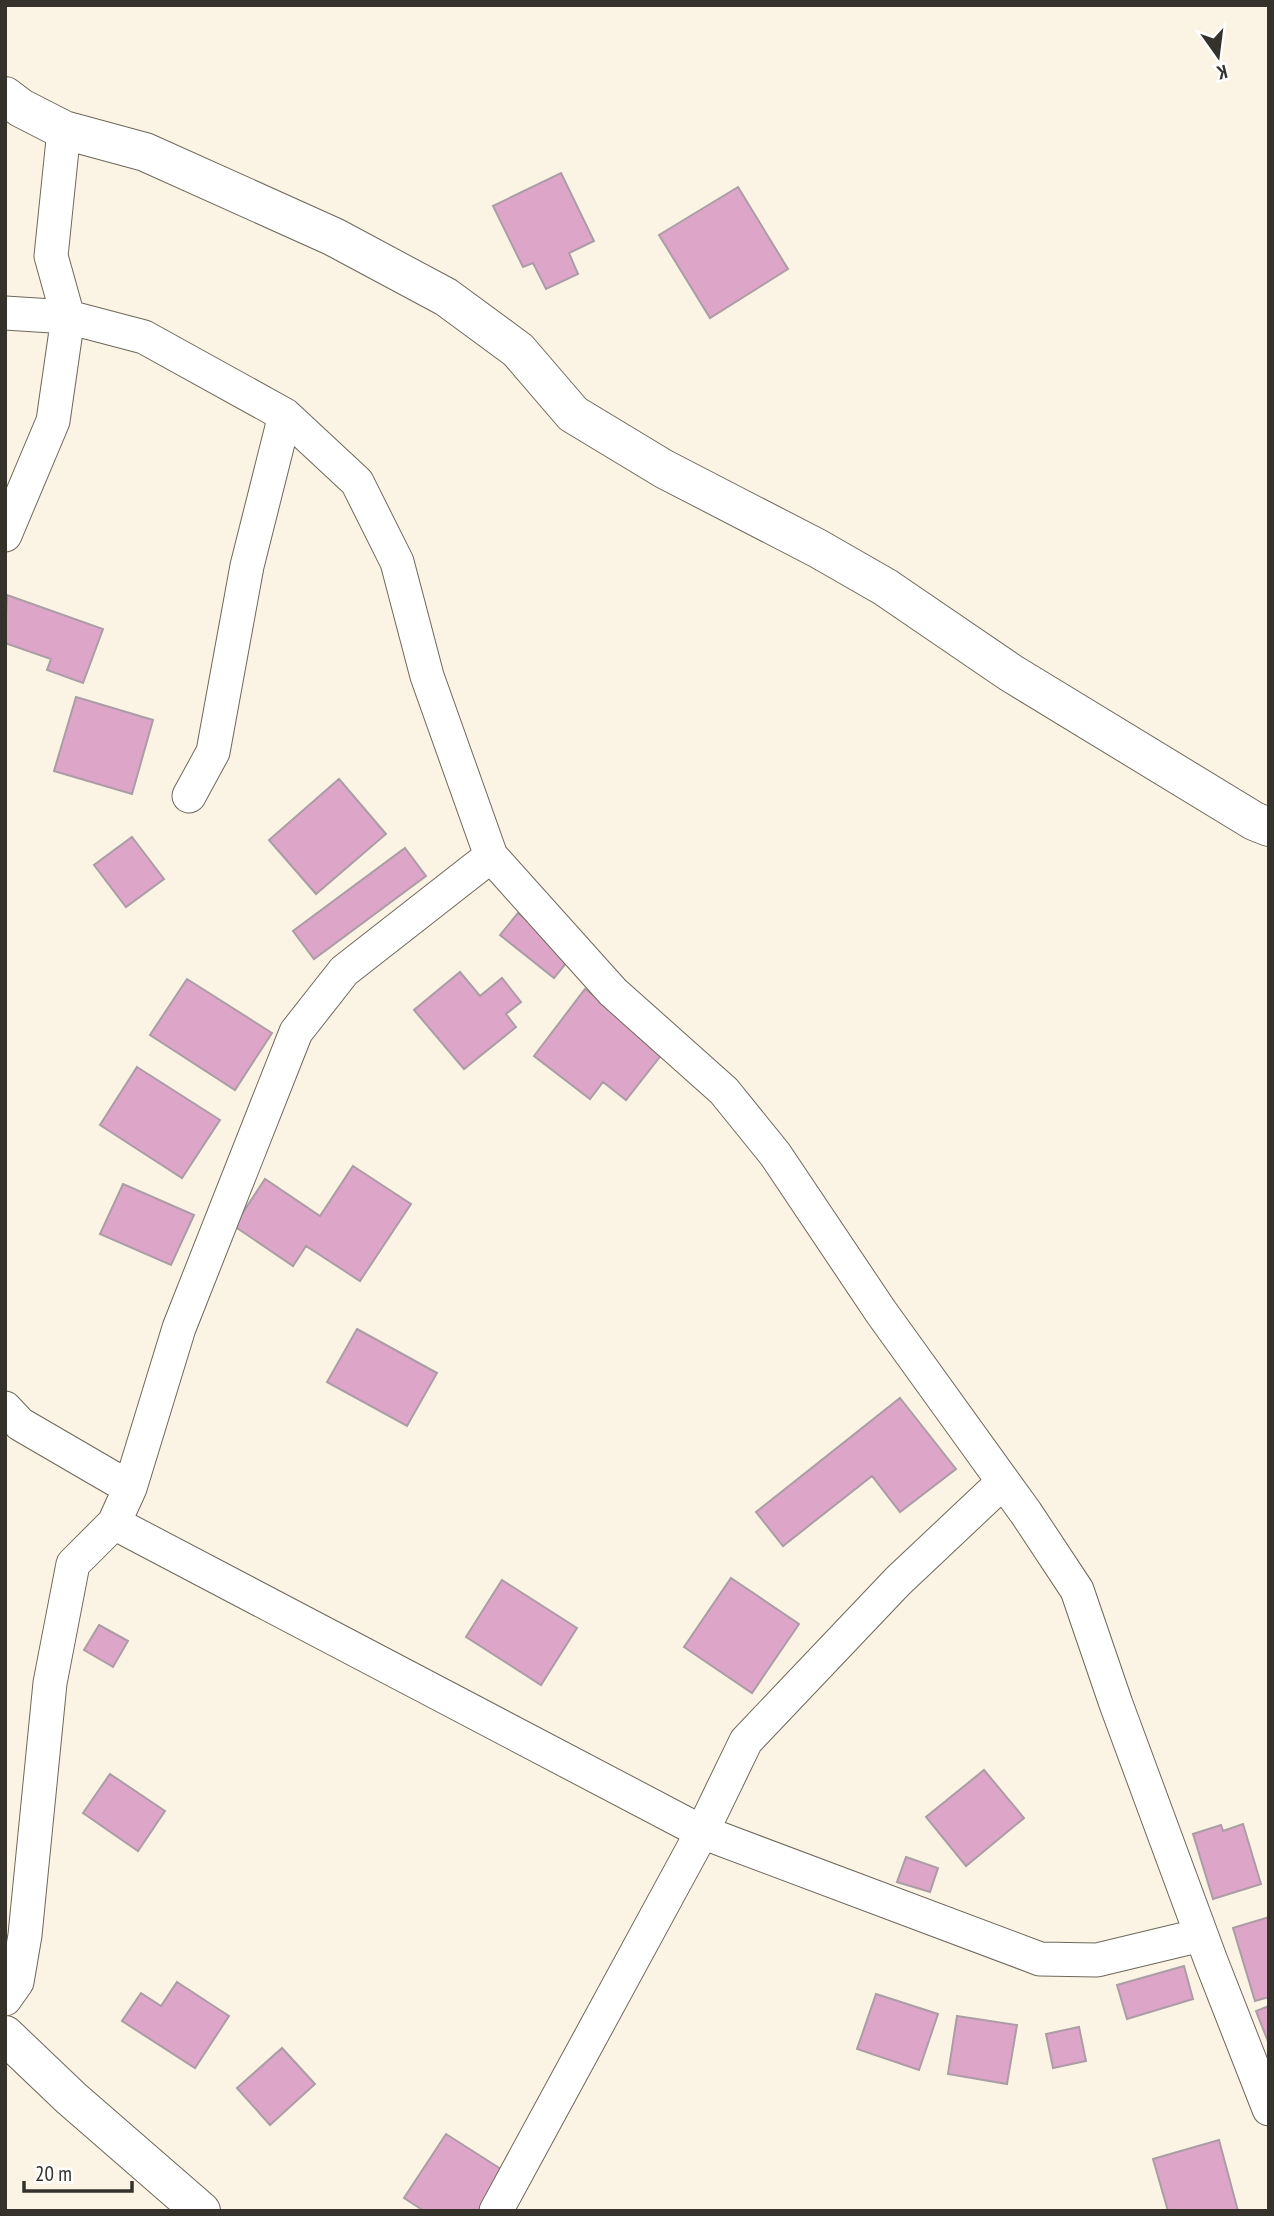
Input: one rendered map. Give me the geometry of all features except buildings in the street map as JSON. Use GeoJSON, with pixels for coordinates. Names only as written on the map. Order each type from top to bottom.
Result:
{"type":"FeatureCollection","features":[{"type":"Feature","properties":{"kind":"street"},"geometry":{"type":"LineString","coordinates":[[5,96],[21,108],[64,130],[145,152],[334,237],[446,296],[518,350],[573,414],[664,469],[817,548],[885,587],[1011,673],[1243,814],[1269,827]]}},
{"type":"Feature","properties":{"kind":"street"},"geometry":{"type":"LineString","coordinates":[[5,535],[53,421],[68,317],[51,256],[64,130]]}},
{"type":"Feature","properties":{"kind":"street"},"geometry":{"type":"LineString","coordinates":[[5,313],[68,317],[145,337],[285,415],[357,481],[397,562],[428,676],[491,856],[613,992],[724,1091],[775,1154],[881,1312],[1077,1590],[1201,1934],[1269,2109]]}},
{"type":"Feature","properties":{"kind":"street"},"geometry":{"type":"LineString","coordinates":[[189,796],[213,752],[247,566],[285,415]]}},
{"type":"Feature","properties":{"kind":"street"},"geometry":{"type":"LineString","coordinates":[[5,1999],[17,1982],[25,1934],[50,1683],[73,1564],[114,1523],[130,1488],[178,1328],[296,1032],[344,971],[491,856]]}},
{"type":"Feature","properties":{"kind":"street"},"geometry":{"type":"LineString","coordinates":[[5,1408],[20,1424],[130,1488]]}},
{"type":"Feature","properties":{"kind":"street"},"geometry":{"type":"LineString","coordinates":[[496,2211],[702,1832],[746,1741],[898,1581],[1003,1482]]}},
{"type":"Feature","properties":{"kind":"street"},"geometry":{"type":"LineString","coordinates":[[114,1523],[702,1832],[1040,1958],[1097,1960],[1201,1934]]}},
{"type":"Feature","properties":{"kind":"street"},"geometry":{"type":"LineString","coordinates":[[5,2035],[71,2098],[201,2211]]}}]}
